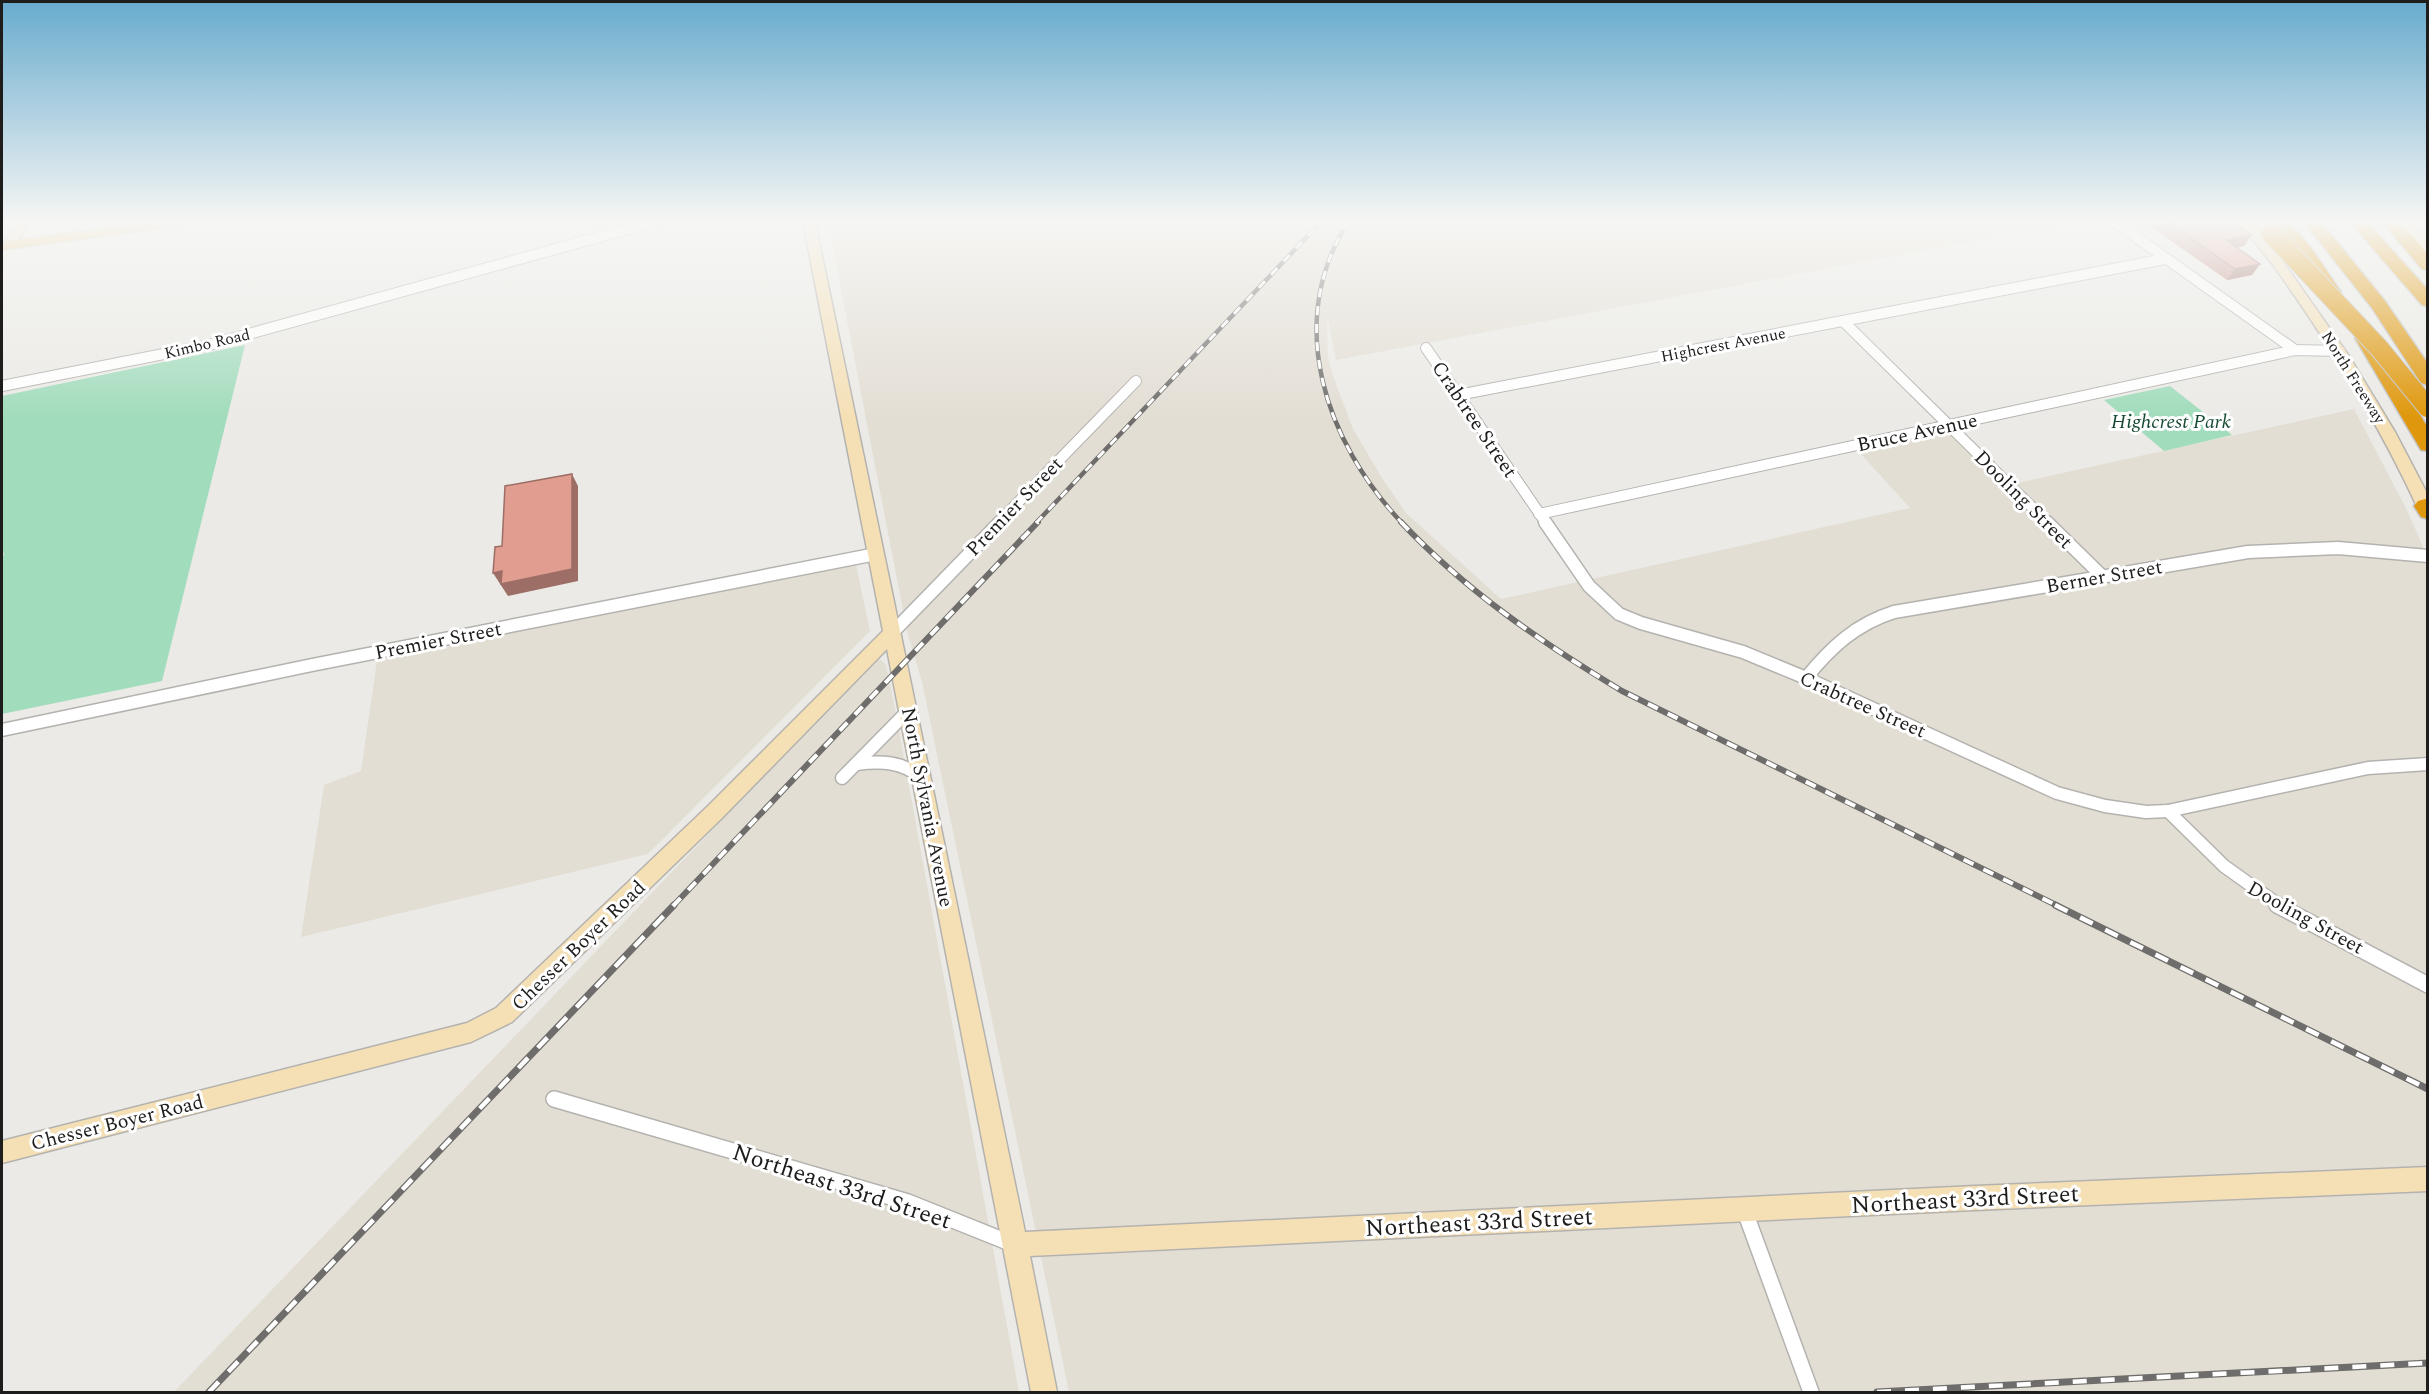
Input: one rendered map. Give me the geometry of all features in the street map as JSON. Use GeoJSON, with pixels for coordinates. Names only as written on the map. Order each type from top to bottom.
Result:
{"type":"FeatureCollection","features":[{"type":"Feature","properties":{"kind":"highway"},"geometry":{"type":"LineString","coordinates":[[2325,287],[2379,348],[2427,408]]}},
{"type":"Feature","properties":{"kind":"highway","name":"North Freeway"},"geometry":{"type":"LineString","coordinates":[[2330,287],[2356,325],[2427,445]]}},
{"type":"Feature","properties":{"kind":"highway"},"geometry":{"type":"LineString","coordinates":[[2365,287],[2379,305],[2427,379]]}},
{"type":"Feature","properties":{"kind":"highway"},"geometry":{"type":"LineString","coordinates":[[2382,287],[2427,352]]}},
{"type":"Feature","properties":{"kind":"highway"},"geometry":{"type":"LineString","coordinates":[[2415,287],[2427,301]]}},
{"type":"Feature","properties":{"kind":"main road","name":"North Sylvania Avenue"},"geometry":{"type":"LineString","coordinates":[[822,287],[909,710],[1044,1392]]}},
{"type":"Feature","properties":{"kind":"main road","name":"North Freeway"},"geometry":{"type":"LineString","coordinates":[[2295,287],[2340,351],[2407,467],[2426,510]]}},
{"type":"Feature","properties":{"kind":"main road","name":"Chesser Boyer Road"},"geometry":{"type":"LineString","coordinates":[[2,1152],[471,1032],[504,1015],[715,812],[892,633]]}},
{"type":"Feature","properties":{"kind":"main road","name":"Northeast 33rd Street"},"geometry":{"type":"LineString","coordinates":[[1015,1245],[1744,1209],[2427,1179]]}},
{"type":"Feature","properties":{"kind":"street","name":"Kimbo Road"},"geometry":{"type":"LineString","coordinates":[[2,386],[209,345],[418,287]]}},
{"type":"Feature","properties":{"kind":"street","name":"Highcrest Avenue"},"geometry":{"type":"LineString","coordinates":[[1458,395],[2019,287]]}},
{"type":"Feature","properties":{"kind":"street"},"geometry":{"type":"LineString","coordinates":[[2205,287],[2295,350]]}},
{"type":"Feature","properties":{"kind":"street","name":"Dooling Street"},"geometry":{"type":"LineString","coordinates":[[1843,321],[2103,577]]}},
{"type":"Feature","properties":{"kind":"street","name":"Crabtree Street"},"geometry":{"type":"LineString","coordinates":[[1426,348],[1589,586],[1619,614],[1641,623],[1743,652],[1806,678],[2057,793],[2105,806],[2146,812],[2168,811],[2368,768],[2427,764]]}},
{"type":"Feature","properties":{"kind":"street","name":"Bruce Avenue"},"geometry":{"type":"LineString","coordinates":[[1539,514],[2295,350],[2340,351]]}},
{"type":"Feature","properties":{"kind":"street","name":"Premier Street"},"geometry":{"type":"LineString","coordinates":[[892,633],[1136,381]]}},
{"type":"Feature","properties":{"kind":"street","name":"Berner Street"},"geometry":{"type":"LineString","coordinates":[[1806,678],[1839,639],[1855,627],[1878,616],[2200,559],[2282,549],[2350,548],[2427,556]]}},
{"type":"Feature","properties":{"kind":"street","name":"Premier Street"},"geometry":{"type":"LineString","coordinates":[[2,730],[312,665],[876,554]]}},
{"type":"Feature","properties":{"kind":"street"},"geometry":{"type":"LineString","coordinates":[[842,778],[909,710]]}},
{"type":"Feature","properties":{"kind":"street"},"geometry":{"type":"LineString","coordinates":[[856,764],[882,761],[900,763],[914,770],[922,778]]}},
{"type":"Feature","properties":{"kind":"street","name":"Dooling Street"},"geometry":{"type":"LineString","coordinates":[[2168,811],[2224,867],[2245,884],[2303,919],[2389,962],[2427,985]]}},
{"type":"Feature","properties":{"kind":"street","name":"Northeast 33rd Street"},"geometry":{"type":"LineString","coordinates":[[554,1099],[908,1202],[1015,1245]]}},
{"type":"Feature","properties":{"kind":"street"},"geometry":{"type":"LineString","coordinates":[[1744,1209],[1811,1392]]}},
{"type":"Feature","properties":{"kind":"shaded area"},"geometry":{"type":"Polygon","coordinates":[[[841,287],[1728,287],[1336,360],[1327,316],[1328,357],[1333,376],[1353,429],[1382,478],[1406,513],[1501,599],[1910,508],[1859,452],[1948,432],[2004,486],[2354,409],[2407,510],[2427,556],[2427,1392],[1069,1392],[922,682],[907,631],[841,287]]]}},
{"type":"Feature","properties":{"kind":"shaded area"},"geometry":{"type":"Polygon","coordinates":[[[855,560],[870,631],[648,854],[301,937],[324,785],[361,771],[377,661],[855,560]]]}},
{"type":"Feature","properties":{"kind":"shaded area"},"geometry":{"type":"Polygon","coordinates":[[[880,659],[886,665],[895,708],[1019,1392],[174,1392],[871,664],[880,659]]]}},
{"type":"Feature","properties":{"kind":"green space"},"geometry":{"type":"Polygon","coordinates":[[[245,345],[162,681],[2,714],[2,561],[4,553],[2,553],[2,396],[245,345]]]}},
{"type":"Feature","properties":{"kind":"green space","name":"Highcrest Park"},"geometry":{"type":"Polygon","coordinates":[[[2170,386],[2232,435],[2164,451],[2104,400],[2170,386]]]}},
{"type":"Feature","properties":{"kind":"building"},"geometry":{"type":"Polygon","coordinates":[[[572,474],[572,569],[501,584],[502,571],[493,573],[495,547],[502,546],[505,486],[572,474]]]}},
{"type":"Feature","properties":{"kind":"railway"},"geometry":{"type":"LineString","coordinates":[[1036,523],[1259,287]]}},
{"type":"Feature","properties":{"kind":"railway"},"geometry":{"type":"LineString","coordinates":[[1322,287],[1319,301],[1317,341],[1322,380],[1335,419],[1352,456],[1375,491],[1402,523]]}},
{"type":"Feature","properties":{"kind":"railway"},"geometry":{"type":"LineString","coordinates":[[673,906],[1038,522]]}},
{"type":"Feature","properties":{"kind":"railway"},"geometry":{"type":"LineString","coordinates":[[1402,523],[1478,593],[1562,654],[1622,691],[2058,906]]}},
{"type":"Feature","properties":{"kind":"railway"},"geometry":{"type":"LineString","coordinates":[[209,1392],[674,905]]}},
{"type":"Feature","properties":{"kind":"railway"},"geometry":{"type":"LineString","coordinates":[[2055,905],[2428,1089]]}},
{"type":"Feature","properties":{"kind":"railway"},"geometry":{"type":"LineString","coordinates":[[1877,1392],[2428,1363]]}}]}
